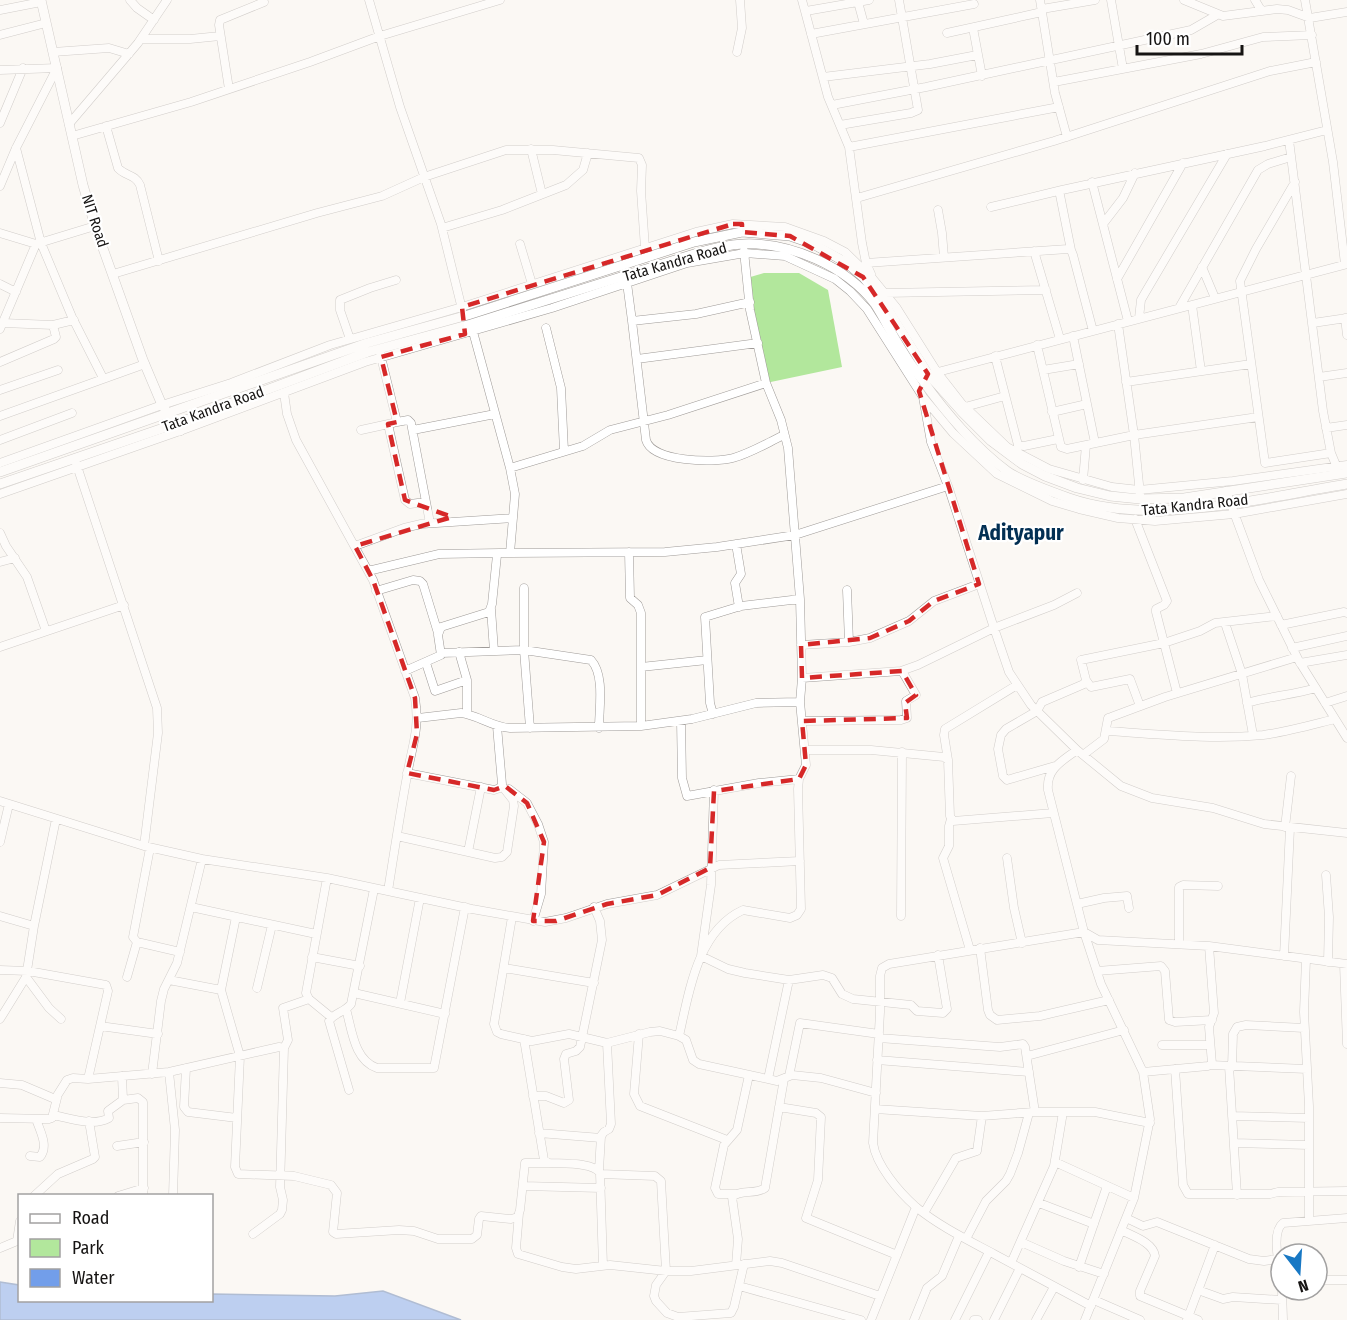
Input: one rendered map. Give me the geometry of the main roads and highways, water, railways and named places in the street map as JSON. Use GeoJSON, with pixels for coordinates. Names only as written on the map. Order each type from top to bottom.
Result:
{"type":"FeatureCollection","features":[{"type":"Feature","properties":{"kind":"main road","name":"NIT Road"},"geometry":{"type":"LineString","coordinates":[[41,1],[95,226],[145,364],[165,408],[177,427]]}},
{"type":"Feature","properties":{"kind":"main road","name":"Tata Kandra Road"},"geometry":{"type":"LineString","coordinates":[[0,484],[21,482],[380,353],[448,334],[467,319],[742,228],[790,236],[813,244],[847,264],[884,297],[929,376],[991,441],[1023,464],[1046,472],[1077,488],[1110,496],[1185,498],[1341,472]]}},
{"type":"Feature","properties":{"kind":"main road","name":"Tata Kandra Road"},"geometry":{"type":"LineString","coordinates":[[0,472],[165,408],[367,343],[467,319],[714,248],[783,247],[828,266],[850,279],[875,304],[983,450],[1008,472],[1069,498],[1103,507],[1162,512],[1347,484]]}},
{"type":"Feature","properties":{"kind":"water"},"geometry":{"type":"Polygon","coordinates":[[[0,1282],[18,1285],[18,1302],[213,1302],[213,1294],[335,1296],[383,1291],[461,1320],[0,1320],[0,1282]]]}},
{"type":"Feature","properties":{"kind":"district","name":"Adityapur"},"geometry":{"type":"Point","coordinates":[1021,533]}}]}
